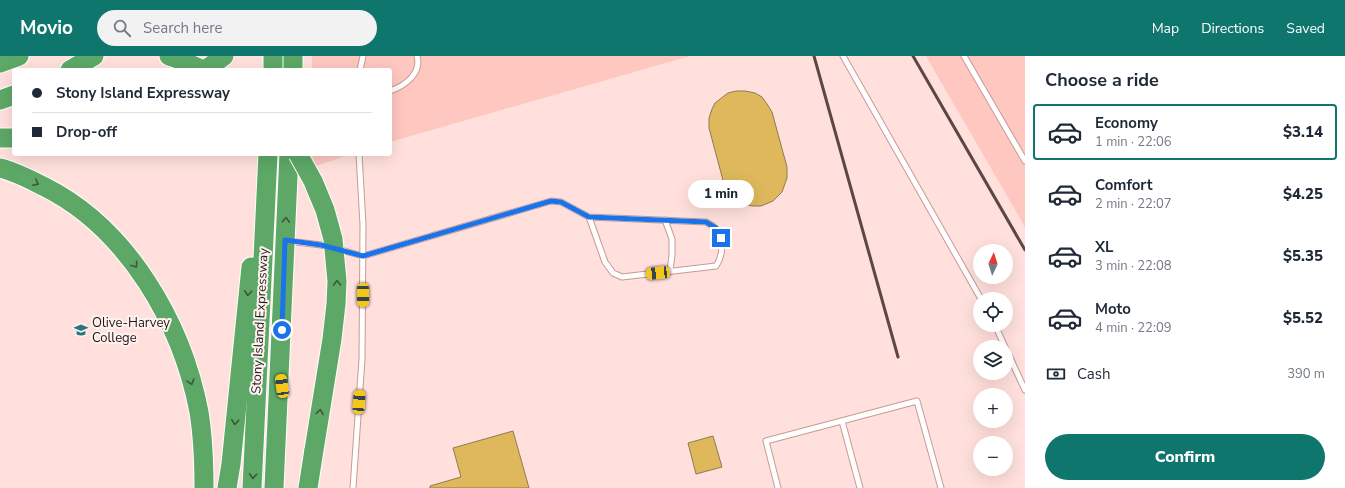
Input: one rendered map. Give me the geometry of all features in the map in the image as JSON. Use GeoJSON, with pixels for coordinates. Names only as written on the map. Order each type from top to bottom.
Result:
{"type":"FeatureCollection","features":[{"type":"Feature","properties":{"kind":"highway"},"geometry":{"type":"LineString","coordinates":[[0,63],[19,56]]}},
{"type":"Feature","properties":{"kind":"highway"},"geometry":{"type":"LineString","coordinates":[[73,68],[94,56]]}},
{"type":"Feature","properties":{"kind":"highway"},"geometry":{"type":"LineString","coordinates":[[169,56],[200,68]]}},
{"type":"Feature","properties":{"kind":"highway"},"geometry":{"type":"LineString","coordinates":[[207,68],[224,56]]}},
{"type":"Feature","properties":{"kind":"highway"},"geometry":{"type":"LineString","coordinates":[[273,56],[273,68]]}},
{"type":"Feature","properties":{"kind":"highway"},"geometry":{"type":"LineString","coordinates":[[293,68],[294,56]]}},
{"type":"Feature","properties":{"kind":"highway"},"geometry":{"type":"LineString","coordinates":[[0,100],[12,96]]}},
{"type":"Feature","properties":{"kind":"highway"},"geometry":{"type":"LineString","coordinates":[[0,138],[12,138]]}},
{"type":"Feature","properties":{"kind":"highway","name":"Stony Island Expressway"},"geometry":{"type":"LineString","coordinates":[[252,488],[268,156]]}},
{"type":"Feature","properties":{"kind":"highway","name":"Stony Island Expressway"},"geometry":{"type":"LineString","coordinates":[[274,488],[289,156]]}},
{"type":"Feature","properties":{"kind":"highway"},"geometry":{"type":"LineString","coordinates":[[299,156],[313,181],[325,210],[332,239],[337,280],[332,338],[308,488]]}},
{"type":"Feature","properties":{"kind":"highway"},"geometry":{"type":"LineString","coordinates":[[0,168],[28,178],[56,193],[79,208],[118,243],[148,284],[163,310],[174,334],[192,384],[202,437],[204,488]]}},
{"type":"Feature","properties":{"kind":"highway"},"geometry":{"type":"LineString","coordinates":[[227,488],[231,464],[255,223],[266,186]]}},
{"type":"Feature","properties":{"kind":"highway"},"geometry":{"type":"LineString","coordinates":[[279,371],[286,415],[284,488]]}},
{"type":"Feature","properties":{"kind":"lane"},"geometry":{"type":"LineString","coordinates":[[360,68],[363,56]]}},
{"type":"Feature","properties":{"kind":"lane"},"geometry":{"type":"LineString","coordinates":[[392,90],[400,88],[410,80],[416,71],[418,56]]}},
{"type":"Feature","properties":{"kind":"lane"},"geometry":{"type":"LineString","coordinates":[[843,56],[977,292]]}},
{"type":"Feature","properties":{"kind":"lane"},"geometry":{"type":"LineString","coordinates":[[964,56],[1025,161]]}},
{"type":"Feature","properties":{"kind":"lane"},"geometry":{"type":"LineString","coordinates":[[353,488],[362,360],[364,225],[359,156]]}},
{"type":"Feature","properties":{"kind":"lane"},"geometry":{"type":"LineString","coordinates":[[285,240],[321,245],[363,256],[551,201],[561,202],[589,217],[706,222],[716,228],[721,238],[722,250],[720,261],[716,266],[622,277],[613,273],[605,262],[589,217]]}},
{"type":"Feature","properties":{"kind":"lane"},"geometry":{"type":"LineString","coordinates":[[665,220],[672,239],[670,271]]}},
{"type":"Feature","properties":{"kind":"lane"},"geometry":{"type":"LineString","coordinates":[[1013,363],[1025,390]]}},
{"type":"Feature","properties":{"kind":"lane"},"geometry":{"type":"LineString","coordinates":[[778,488],[766,441],[917,401],[941,488]]}},
{"type":"Feature","properties":{"kind":"lane"},"geometry":{"type":"LineString","coordinates":[[842,421],[860,488]]}},
{"type":"Feature","properties":{"kind":"shaded area"},"geometry":{"type":"Polygon","coordinates":[[[312,56],[690,56],[392,141],[392,68],[312,68],[312,56]]]}},
{"type":"Feature","properties":{"kind":"shaded area"},"geometry":{"type":"Polygon","coordinates":[[[926,56],[1025,56],[1025,227],[926,56]]]}},
{"type":"Feature","properties":{"kind":"shaded area"},"geometry":{"type":"Polygon","coordinates":[[[312,156],[345,156],[316,166],[312,156]]]}},
{"type":"Feature","properties":{"kind":"building"},"geometry":{"type":"Polygon","coordinates":[[[736,91],[755,93],[762,97],[767,104],[772,112],[787,167],[787,178],[782,192],[773,201],[761,206],[742,204],[733,198],[727,190],[724,184],[709,128],[709,118],[715,103],[728,93],[736,91]]]}},
{"type":"Feature","properties":{"kind":"building"},"geometry":{"type":"Polygon","coordinates":[[[513,431],[529,488],[430,488],[430,486],[461,477],[453,448],[513,431]]]}},
{"type":"Feature","properties":{"kind":"building"},"geometry":{"type":"Polygon","coordinates":[[[713,436],[722,467],[696,474],[688,443],[713,436]]]}},
{"type":"Feature","properties":{"kind":"railway"},"geometry":{"type":"LineString","coordinates":[[814,56],[898,357]]}},
{"type":"Feature","properties":{"kind":"railway"},"geometry":{"type":"LineString","coordinates":[[913,56],[1025,250]]}},
{"type":"Feature","properties":{"kind":"place","name":"Olive-Harvey College"},"geometry":{"type":"Point","coordinates":[81,330]}},
{"type":"Feature","properties":{"kind":"route"},"geometry":{"type":"LineString","coordinates":[[282,330],[285,240],[321,245],[363,256],[551,201],[561,202],[589,217],[706,222],[716,228],[721,238]]}}]}
